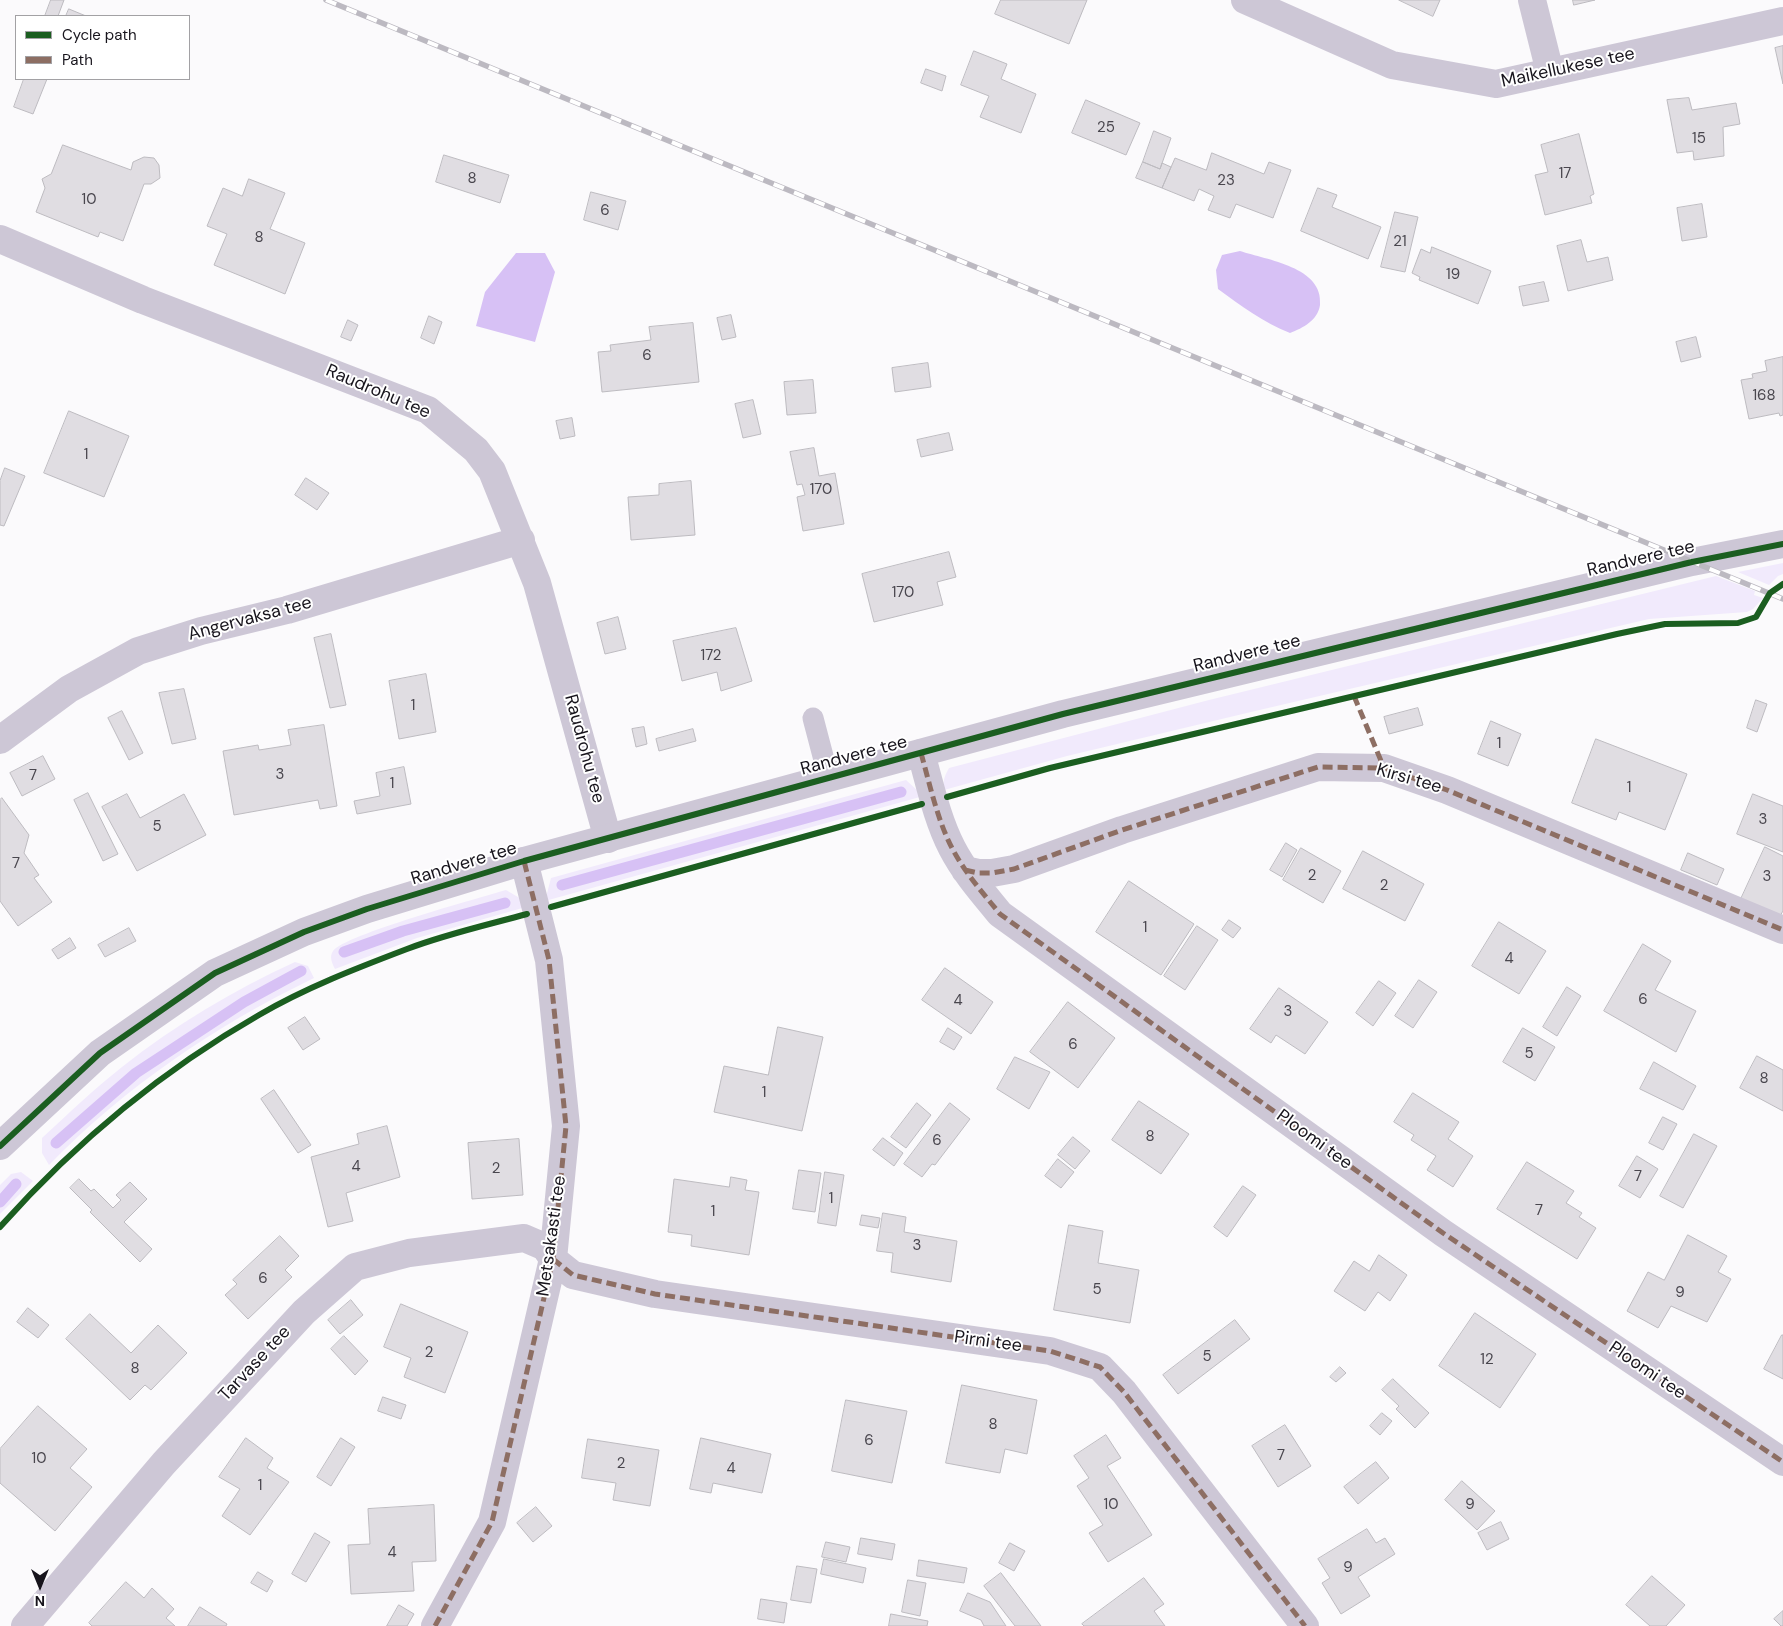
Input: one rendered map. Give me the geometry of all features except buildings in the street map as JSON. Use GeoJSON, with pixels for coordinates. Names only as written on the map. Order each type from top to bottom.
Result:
{"type":"FeatureCollection","features":[{"type":"Feature","properties":{"kind":"street","name":"Maikellukese tee"},"geometry":{"type":"LineString","coordinates":[[1245,0],[1392,65],[1496,84],[1783,21]]}},
{"type":"Feature","properties":{"kind":"street"},"geometry":{"type":"LineString","coordinates":[[1532,0],[1550,72]]}},
{"type":"Feature","properties":{"kind":"street","name":"Raudrohu tee"},"geometry":{"type":"LineString","coordinates":[[0,239],[143,300],[428,410],[476,450],[492,471],[537,583],[608,839]]}},
{"type":"Feature","properties":{"kind":"street","name":"Angervaksa tee"},"geometry":{"type":"LineString","coordinates":[[0,740],[69,689],[138,652],[201,631],[287,610],[520,540]]}},
{"type":"Feature","properties":{"kind":"street","name":"Randvere tee"},"geometry":{"type":"LineString","coordinates":[[0,1146],[100,1053],[215,973],[304,932],[366,909],[524,861],[1063,714],[1692,562],[1783,544]]}},
{"type":"Feature","properties":{"kind":"street","name":"Ploomi tee"},"geometry":{"type":"LineString","coordinates":[[921,753],[940,820],[965,870],[1000,914],[1443,1233],[1783,1462]]}},
{"type":"Feature","properties":{"kind":"street","name":"Kirsi tee"},"geometry":{"type":"LineString","coordinates":[[965,870],[978,873],[992,873],[1014,869],[1122,830],[1318,767],[1384,768],[1447,790],[1783,930]]}},
{"type":"Feature","properties":{"kind":"street","name":"Metsakasti tee"},"geometry":{"type":"LineString","coordinates":[[435,1626],[492,1522],[553,1259],[566,1126],[549,960],[524,861]]}},
{"type":"Feature","properties":{"kind":"street","name":"Tarvase tee"},"geometry":{"type":"LineString","coordinates":[[25,1626],[188,1435],[304,1312],[355,1267],[409,1253],[524,1238],[545,1247],[553,1259]]}},
{"type":"Feature","properties":{"kind":"street","name":"Pirni tee"},"geometry":{"type":"LineString","coordinates":[[553,1259],[573,1275],[655,1294],[1050,1351],[1100,1367],[1124,1392],[1305,1626]]}},
{"type":"Feature","properties":{"kind":"lane"},"geometry":{"type":"LineString","coordinates":[[813,718],[829,778]]}},
{"type":"Feature","properties":{"kind":"shaded area"},"geometry":{"type":"Polygon","coordinates":[[[1240,251],[1292,267],[1313,282],[1319,292],[1320,305],[1313,319],[1305,326],[1290,333],[1261,319],[1218,289],[1216,270],[1222,255],[1240,251]]]}},
{"type":"Feature","properties":{"kind":"shaded area"},"geometry":{"type":"Polygon","coordinates":[[[516,253],[545,253],[555,272],[535,342],[476,326],[485,292],[516,253]]]}},
{"type":"Feature","properties":{"kind":"shaded area"},"geometry":{"type":"Polygon","coordinates":[[[1783,563],[1783,574],[1778,576],[1769,585],[1738,572],[1783,563]]]}},
{"type":"Feature","properties":{"kind":"shaded area"},"geometry":{"type":"Polygon","coordinates":[[[1716,576],[1755,591],[1754,595],[1763,598],[1753,609],[1747,612],[1649,619],[1067,756],[944,790],[944,779],[949,768],[1209,700],[1716,576]]]}},
{"type":"Feature","properties":{"kind":"shaded area"},"geometry":{"type":"Polygon","coordinates":[[[906,780],[918,791],[920,797],[545,901],[551,878],[906,780]]]}},
{"type":"Feature","properties":{"kind":"shaded area"},"geometry":{"type":"Polygon","coordinates":[[[506,890],[523,900],[526,907],[417,938],[335,969],[331,958],[332,953],[342,944],[385,927],[506,890]]]}},
{"type":"Feature","properties":{"kind":"shaded area"},"geometry":{"type":"Polygon","coordinates":[[[295,962],[308,966],[314,978],[242,1016],[173,1060],[109,1109],[49,1165],[42,1153],[42,1138],[112,1075],[205,1009],[295,962]]]}},
{"type":"Feature","properties":{"kind":"shaded area"},"geometry":{"type":"Polygon","coordinates":[[[21,1172],[33,1181],[0,1214],[0,1185],[11,1174],[21,1172]]]}},
{"type":"Feature","properties":{"kind":"waterway"},"geometry":{"type":"LineString","coordinates":[[562,885],[901,792]]}},
{"type":"Feature","properties":{"kind":"waterway"},"geometry":{"type":"LineString","coordinates":[[344,952],[403,931],[505,903]]}},
{"type":"Feature","properties":{"kind":"waterway"},"geometry":{"type":"LineString","coordinates":[[56,1143],[136,1073],[244,1002],[301,971]]}},
{"type":"Feature","properties":{"kind":"waterway"},"geometry":{"type":"LineString","coordinates":[[0,1202],[16,1184]]}},
{"type":"Feature","properties":{"kind":"railway"},"geometry":{"type":"LineString","coordinates":[[326,0],[1783,599]]}},
{"type":"Feature","properties":{"kind":"marked path"},"geometry":{"type":"LineString","coordinates":[[1354,696],[1384,768]]}},
{"type":"Feature","properties":{"kind":"marked path"},"geometry":{"type":"LineString","coordinates":[[921,753],[938,814],[952,848],[968,874],[1000,914],[1443,1233],[1783,1462]]}},
{"type":"Feature","properties":{"kind":"marked path"},"geometry":{"type":"LineString","coordinates":[[965,870],[978,873],[992,873],[1014,869],[1122,830],[1318,767],[1384,768],[1447,790],[1783,930]]}},
{"type":"Feature","properties":{"kind":"marked path"},"geometry":{"type":"LineString","coordinates":[[435,1626],[492,1522],[553,1259],[566,1126],[549,960],[524,861]]}},
{"type":"Feature","properties":{"kind":"marked path"},"geometry":{"type":"LineString","coordinates":[[553,1259],[573,1275],[655,1294],[1050,1351],[1100,1367],[1124,1392],[1305,1626]]}},
{"type":"Feature","properties":{"kind":"cycle path"},"geometry":{"type":"LineString","coordinates":[[0,1146],[100,1053],[215,973],[304,932],[367,909],[524,861],[1063,714],[1692,562],[1783,544]]}},
{"type":"Feature","properties":{"kind":"cycle path"},"geometry":{"type":"LineString","coordinates":[[947,797],[1050,768],[1617,634],[1665,624],[1738,623],[1756,617],[1770,593],[1783,584]]}},
{"type":"Feature","properties":{"kind":"cycle path"},"geometry":{"type":"LineString","coordinates":[[551,907],[922,804]]}},
{"type":"Feature","properties":{"kind":"cycle path"},"geometry":{"type":"LineString","coordinates":[[0,1227],[58,1166],[121,1110],[188,1060],[259,1015],[313,987],[407,949],[452,934],[527,914]]}}]}
